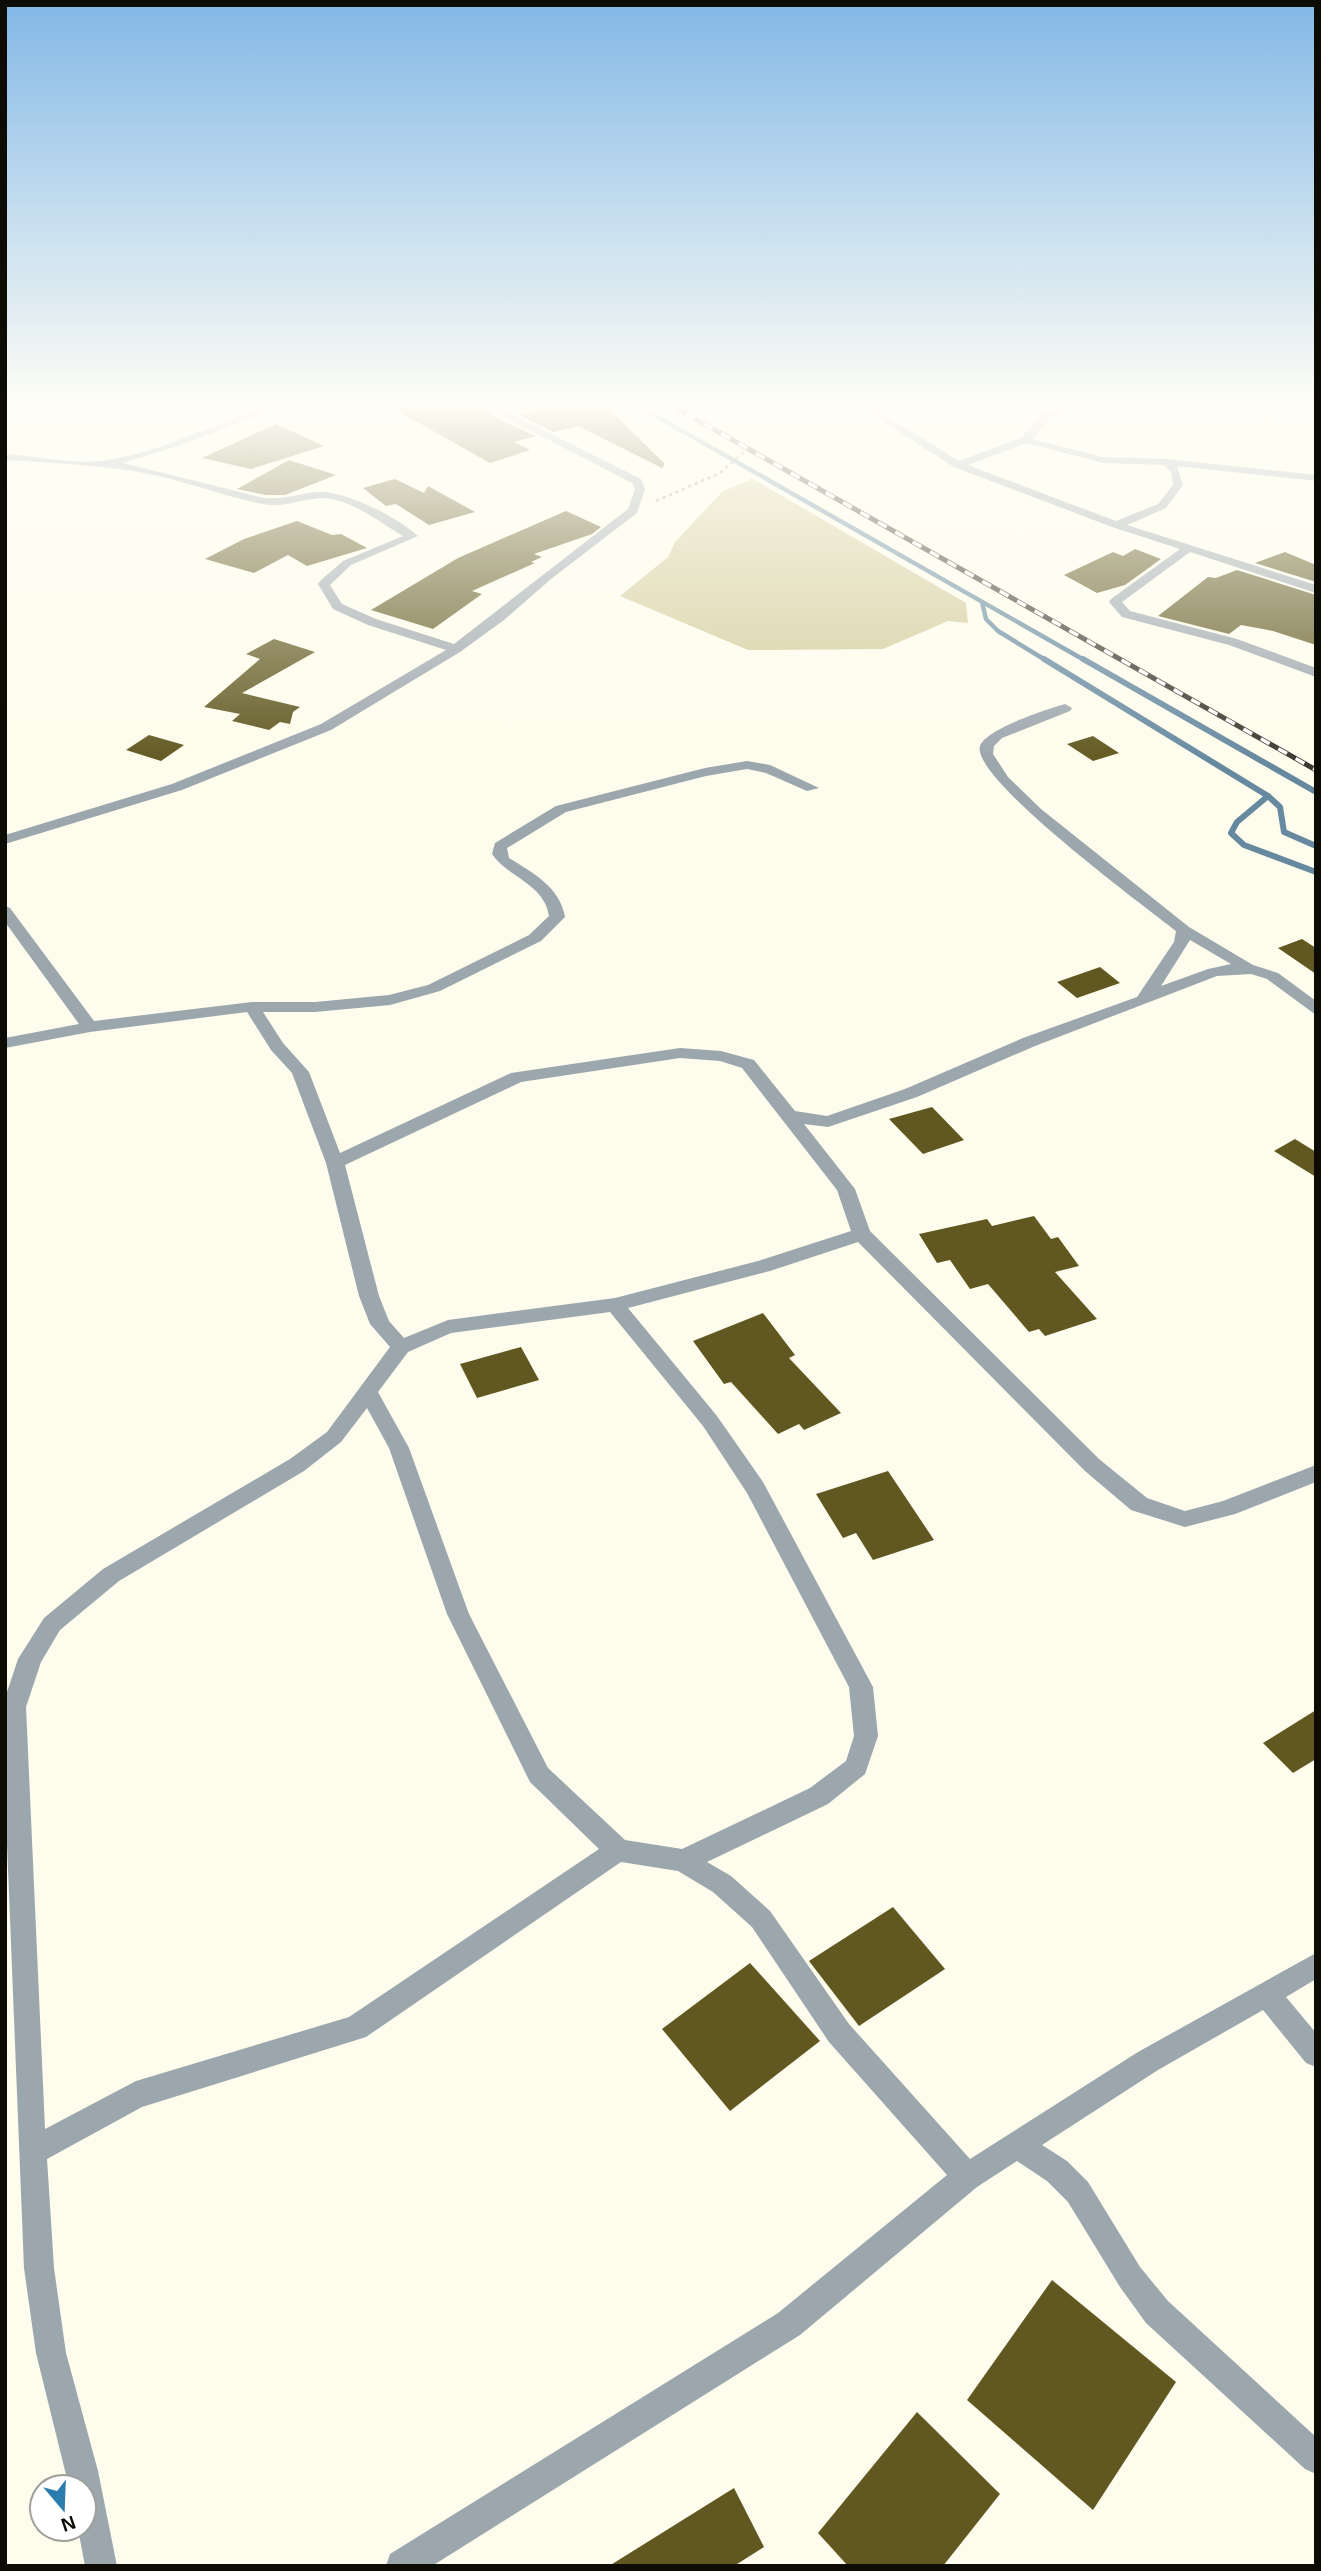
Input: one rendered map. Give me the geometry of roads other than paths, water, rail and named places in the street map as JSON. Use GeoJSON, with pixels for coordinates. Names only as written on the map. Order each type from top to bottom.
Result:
{"type":"FeatureCollection","features":[{"type":"Feature","properties":{"kind":"street"},"geometry":{"type":"LineString","coordinates":[[390,524],[412,536],[347,563],[324,584],[337,606],[372,622],[456,649]]}},
{"type":"Feature","properties":{"kind":"street"},"geometry":{"type":"LineString","coordinates":[[5,841],[111,809],[282,747],[326,727],[456,649],[615,524]]}},
{"type":"Feature","properties":{"kind":"street"},"geometry":{"type":"LineString","coordinates":[[1111,524],[1316,589]]}},
{"type":"Feature","properties":{"kind":"street"},"geometry":{"type":"LineString","coordinates":[[1116,526],[1121,524]]}},
{"type":"Feature","properties":{"kind":"street"},"geometry":{"type":"LineString","coordinates":[[1186,549],[1144,583],[1118,596],[1115,602],[1118,608],[1126,614],[1234,642],[1316,673]]}},
{"type":"Feature","properties":{"kind":"street"},"geometry":{"type":"LineString","coordinates":[[1065,708],[997,735],[987,744],[986,754],[1003,780],[1036,812],[1184,929],[1248,968],[1279,979],[1316,1010]]}},
{"type":"Feature","properties":{"kind":"street"},"geometry":{"type":"LineString","coordinates":[[5,1043],[90,1027],[252,1007],[315,1007],[390,1000],[434,988],[535,937],[557,917],[557,906],[546,891],[499,855],[500,846],[561,809],[629,789],[747,765],[770,769],[812,788]]}},
{"type":"Feature","properties":{"kind":"street"},"geometry":{"type":"LineString","coordinates":[[5,911],[90,1027]]}},
{"type":"Feature","properties":{"kind":"street"},"geometry":{"type":"LineString","coordinates":[[1144,1000],[1182,942],[1184,929]]}},
{"type":"Feature","properties":{"kind":"street"},"geometry":{"type":"LineString","coordinates":[[789,1116],[828,1122],[911,1093],[1029,1042],[1144,1000],[1221,968],[1248,968]]}},
{"type":"Feature","properties":{"kind":"street"},"geometry":{"type":"LineString","coordinates":[[252,1007],[277,1046],[300,1072],[335,1163],[369,1296],[380,1324],[401,1348]]}},
{"type":"Feature","properties":{"kind":"street"},"geometry":{"type":"LineString","coordinates":[[335,1163],[517,1077],[680,1053],[721,1056],[748,1064],[846,1189],[861,1234],[1092,1465],[1139,1504],[1185,1519],[1227,1508],[1316,1473]]}},
{"type":"Feature","properties":{"kind":"street"},"geometry":{"type":"LineString","coordinates":[[101,2566],[82,2471],[51,2353],[38,2268],[15,1707],[30,1659],[52,1624],[111,1575],[297,1465],[334,1437],[401,1348],[448,1327],[615,1305],[763,1266],[861,1234]]}},
{"type":"Feature","properties":{"kind":"street"},"geometry":{"type":"LineString","coordinates":[[615,1305],[710,1421],[755,1489],[862,1688],[866,1735],[856,1767],[819,1796],[683,1861]]}},
{"type":"Feature","properties":{"kind":"street"},"geometry":{"type":"LineString","coordinates":[[368,1392],[399,1448],[458,1614],[539,1775],[618,1850],[683,1861],[722,1884],[761,1919],[839,2033],[967,2177]]}},
{"type":"Feature","properties":{"kind":"street"},"geometry":{"type":"LineString","coordinates":[[32,2152],[135,2095],[356,2028],[618,1850]]}},
{"type":"Feature","properties":{"kind":"street"},"geometry":{"type":"LineString","coordinates":[[402,2566],[789,2323],[967,2177],[1148,2061],[1316,1965]]}},
{"type":"Feature","properties":{"kind":"street"},"geometry":{"type":"LineString","coordinates":[[1266,1993],[1316,2054]]}},
{"type":"Feature","properties":{"kind":"street"},"geometry":{"type":"LineString","coordinates":[[1017,2145],[1057,2171],[1077,2192],[1129,2277],[1157,2312],[1316,2458]]}},
{"type":"Feature","properties":{"kind":"waterway"},"geometry":{"type":"LineString","coordinates":[[846,524],[1086,661]]}},
{"type":"Feature","properties":{"kind":"waterway"},"geometry":{"type":"LineString","coordinates":[[982,602],[986,619],[998,631],[1047,661]]}},
{"type":"Feature","properties":{"kind":"waterway"},"geometry":{"type":"LineString","coordinates":[[1044,659],[1268,796]]}},
{"type":"Feature","properties":{"kind":"waterway"},"geometry":{"type":"LineString","coordinates":[[1083,659],[1316,792]]}},
{"type":"Feature","properties":{"kind":"waterway"},"geometry":{"type":"LineString","coordinates":[[1268,796],[1280,807],[1284,832],[1316,846]]}},
{"type":"Feature","properties":{"kind":"waterway"},"geometry":{"type":"LineString","coordinates":[[1268,796],[1237,822],[1231,833],[1244,845],[1316,872]]}},
{"type":"Feature","properties":{"kind":"railway"},"geometry":{"type":"LineString","coordinates":[[881,524],[1316,770]]}}]}
